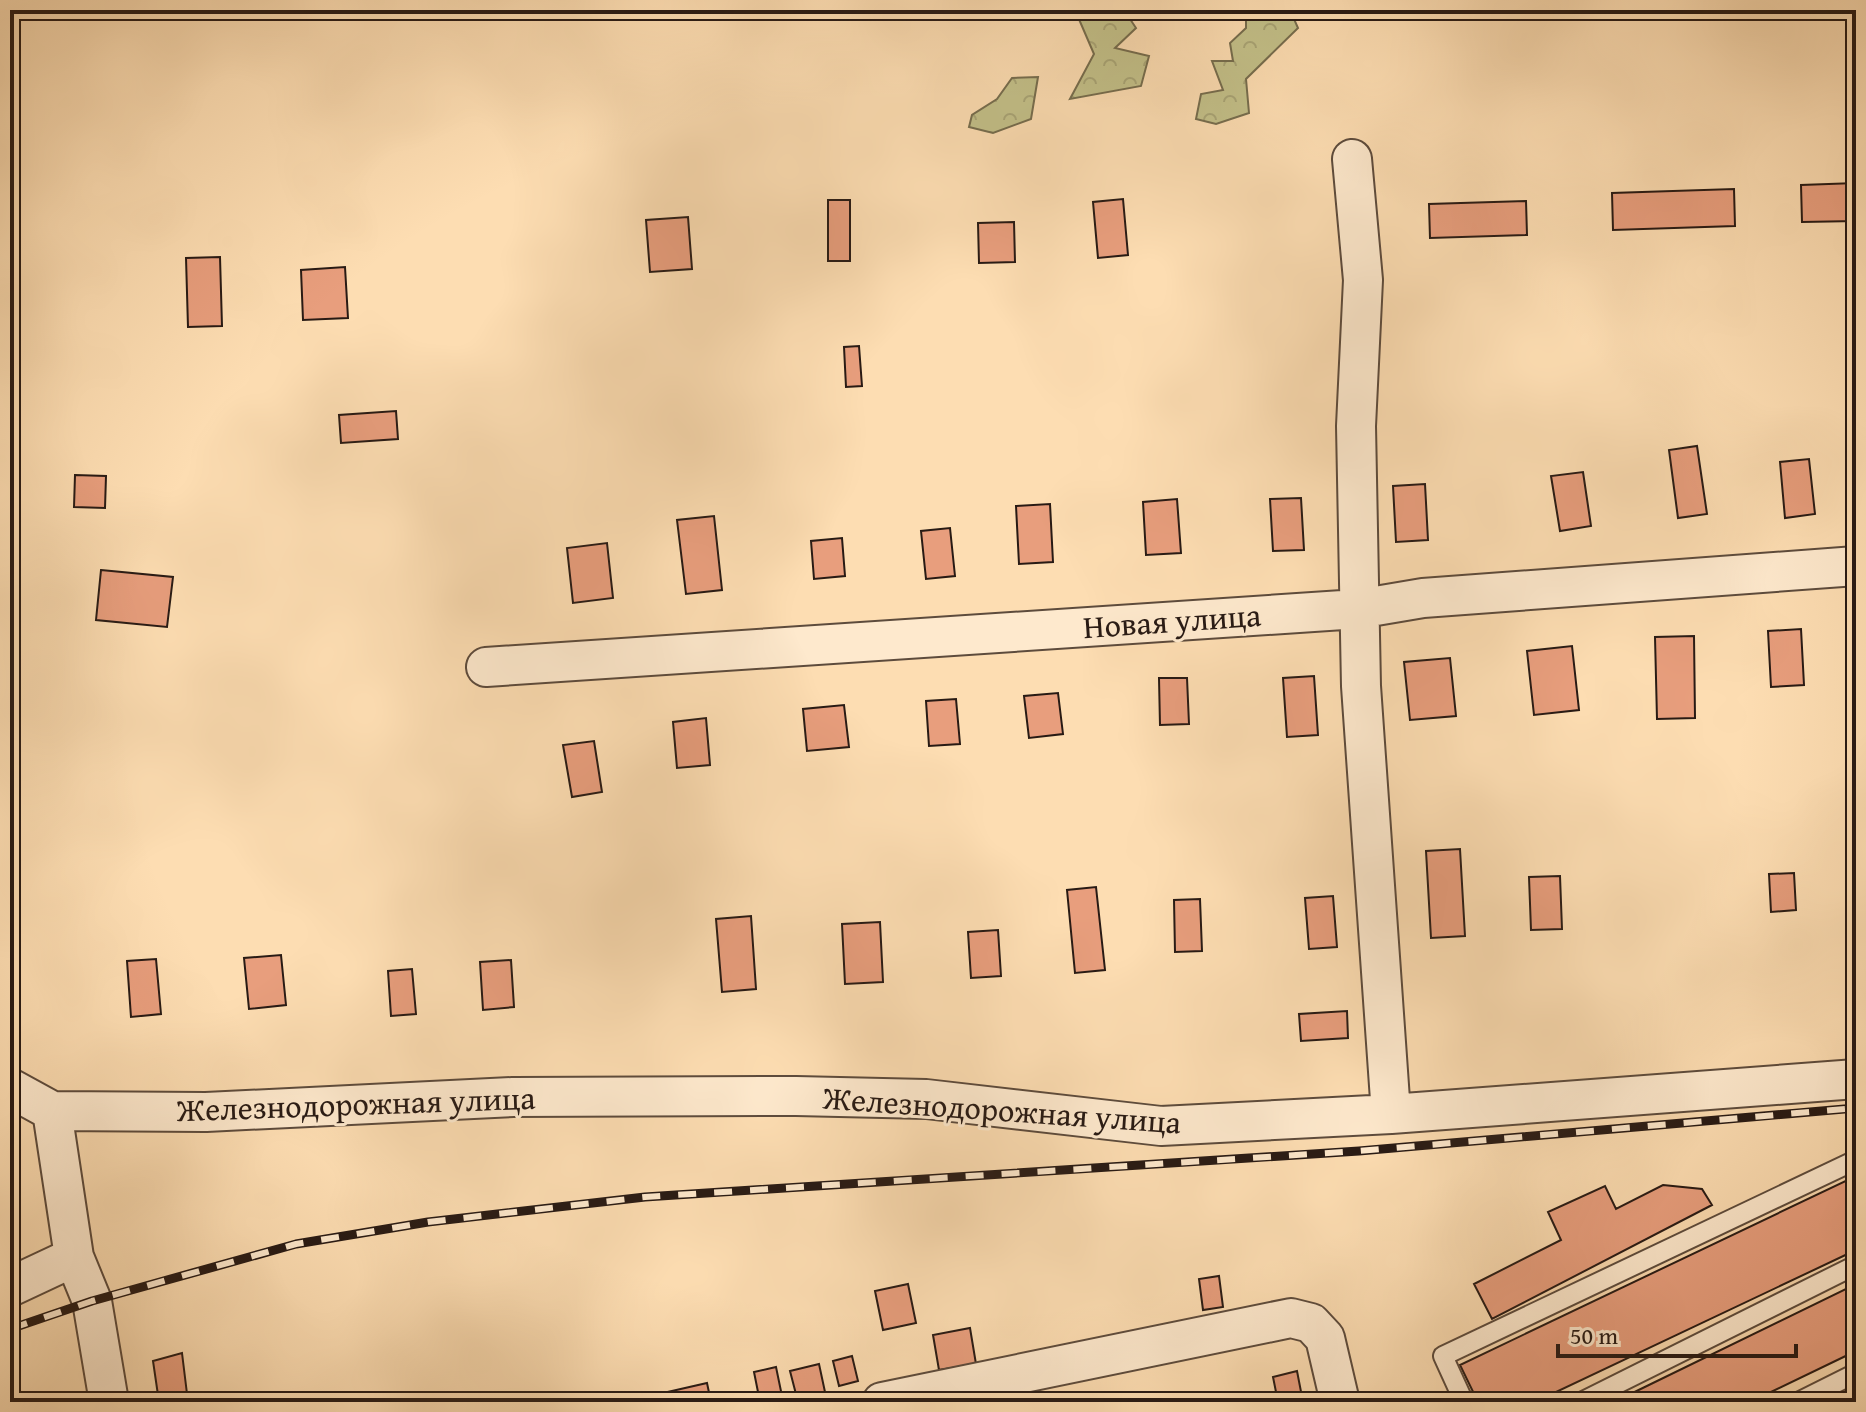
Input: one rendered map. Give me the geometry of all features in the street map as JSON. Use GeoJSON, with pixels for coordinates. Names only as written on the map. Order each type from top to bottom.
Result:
{"type":"FeatureCollection","features":[{"type":"Feature","properties":{"kind":"street"},"geometry":{"type":"LineString","coordinates":[[1352,159],[1363,280],[1356,426],[1358,609],[1391,1114]]}},
{"type":"Feature","properties":{"kind":"street","name":"Новая улица"},"geometry":{"type":"LineString","coordinates":[[486,667],[1358,609],[1423,598],[1856,566]]}},
{"type":"Feature","properties":{"kind":"street","name":"Железнодорожная улица"},"geometry":{"type":"LineString","coordinates":[[52,1111],[206,1112],[513,1097],[796,1096],[926,1099],[1161,1126],[1391,1114],[1856,1079]]}},
{"type":"Feature","properties":{"kind":"street"},"geometry":{"type":"LineString","coordinates":[[10,1088],[52,1111],[74,1257],[92,1301],[109,1402]]}},
{"type":"Feature","properties":{"kind":"street"},"geometry":{"type":"LineString","coordinates":[[10,1287],[74,1257]]}},
{"type":"Feature","properties":{"kind":"street"},"geometry":{"type":"LineString","coordinates":[[882,1402],[1291,1318],[1311,1323],[1325,1338],[1340,1402]]}},
{"type":"Feature","properties":{"kind":"lane"},"geometry":{"type":"LineString","coordinates":[[1464,1402],[1443,1356],[1856,1160]]}},
{"type":"Feature","properties":{"kind":"lane"},"geometry":{"type":"LineString","coordinates":[[1581,1402],[1856,1265]]}},
{"type":"Feature","properties":{"kind":"lane"},"geometry":{"type":"LineString","coordinates":[[1798,1402],[1856,1373]]}},
{"type":"Feature","properties":{"kind":"green space"},"geometry":{"type":"Polygon","coordinates":[[[1075,10],[1124,10],[1136,28],[1115,48],[1149,56],[1141,86],[1070,99],[1094,54],[1075,10]]]}},
{"type":"Feature","properties":{"kind":"green space"},"geometry":{"type":"Polygon","coordinates":[[[1246,10],[1290,10],[1298,28],[1246,79],[1249,113],[1216,124],[1196,119],[1201,94],[1223,90],[1212,61],[1233,61],[1230,43],[1246,28],[1246,10]]]}},
{"type":"Feature","properties":{"kind":"green space"},"geometry":{"type":"Polygon","coordinates":[[[1038,77],[1031,119],[993,133],[969,127],[972,115],[997,99],[1012,78],[1038,77]]]}},
{"type":"Feature","properties":{"kind":"building"},"geometry":{"type":"Polygon","coordinates":[[[1856,183],[1856,221],[1802,222],[1801,185],[1856,183]]]}},
{"type":"Feature","properties":{"kind":"building"},"geometry":{"type":"Polygon","coordinates":[[[1734,189],[1735,226],[1613,230],[1612,193],[1734,189]]]}},
{"type":"Feature","properties":{"kind":"building"},"geometry":{"type":"Polygon","coordinates":[[[1123,199],[1128,255],[1098,258],[1093,202],[1123,199]]]}},
{"type":"Feature","properties":{"kind":"building"},"geometry":{"type":"Polygon","coordinates":[[[828,200],[850,200],[850,261],[828,261],[828,200]]]}},
{"type":"Feature","properties":{"kind":"building"},"geometry":{"type":"Polygon","coordinates":[[[1526,201],[1527,235],[1430,238],[1429,204],[1526,201]]]}},
{"type":"Feature","properties":{"kind":"building"},"geometry":{"type":"Polygon","coordinates":[[[688,217],[692,269],[650,272],[646,220],[688,217]]]}},
{"type":"Feature","properties":{"kind":"building"},"geometry":{"type":"Polygon","coordinates":[[[1014,222],[1015,262],[979,263],[978,223],[1014,222]]]}},
{"type":"Feature","properties":{"kind":"building"},"geometry":{"type":"Polygon","coordinates":[[[220,257],[222,326],[188,327],[186,258],[220,257]]]}},
{"type":"Feature","properties":{"kind":"building"},"geometry":{"type":"Polygon","coordinates":[[[345,267],[348,318],[303,320],[301,270],[345,267]]]}},
{"type":"Feature","properties":{"kind":"building"},"geometry":{"type":"Polygon","coordinates":[[[859,346],[862,386],[846,387],[844,347],[859,346]]]}},
{"type":"Feature","properties":{"kind":"building"},"geometry":{"type":"Polygon","coordinates":[[[396,411],[398,439],[341,443],[339,415],[396,411]]]}},
{"type":"Feature","properties":{"kind":"building"},"geometry":{"type":"Polygon","coordinates":[[[1697,446],[1707,514],[1678,518],[1669,450],[1697,446]]]}},
{"type":"Feature","properties":{"kind":"building"},"geometry":{"type":"Polygon","coordinates":[[[1809,459],[1815,514],[1785,518],[1780,462],[1809,459]]]}},
{"type":"Feature","properties":{"kind":"building"},"geometry":{"type":"Polygon","coordinates":[[[1583,472],[1591,526],[1560,531],[1551,476],[1583,472]]]}},
{"type":"Feature","properties":{"kind":"building"},"geometry":{"type":"Polygon","coordinates":[[[75,475],[106,476],[105,508],[74,507],[75,475]]]}},
{"type":"Feature","properties":{"kind":"building"},"geometry":{"type":"Polygon","coordinates":[[[1425,484],[1428,540],[1396,542],[1393,486],[1425,484]]]}},
{"type":"Feature","properties":{"kind":"building"},"geometry":{"type":"Polygon","coordinates":[[[1301,498],[1304,550],[1273,551],[1270,499],[1301,498]]]}},
{"type":"Feature","properties":{"kind":"building"},"geometry":{"type":"Polygon","coordinates":[[[1177,499],[1181,553],[1146,555],[1143,502],[1177,499]]]}},
{"type":"Feature","properties":{"kind":"building"},"geometry":{"type":"Polygon","coordinates":[[[1050,504],[1053,562],[1019,564],[1016,506],[1050,504]]]}},
{"type":"Feature","properties":{"kind":"building"},"geometry":{"type":"Polygon","coordinates":[[[714,516],[722,590],[686,594],[677,520],[714,516]]]}},
{"type":"Feature","properties":{"kind":"building"},"geometry":{"type":"Polygon","coordinates":[[[950,528],[955,576],[926,579],[921,531],[950,528]]]}},
{"type":"Feature","properties":{"kind":"building"},"geometry":{"type":"Polygon","coordinates":[[[842,538],[845,576],[814,579],[811,541],[842,538]]]}},
{"type":"Feature","properties":{"kind":"building"},"geometry":{"type":"Polygon","coordinates":[[[607,543],[613,598],[573,603],[567,548],[607,543]]]}},
{"type":"Feature","properties":{"kind":"building"},"geometry":{"type":"Polygon","coordinates":[[[101,570],[173,577],[167,627],[96,620],[101,570]]]}},
{"type":"Feature","properties":{"kind":"building"},"geometry":{"type":"Polygon","coordinates":[[[1801,629],[1804,685],[1771,687],[1768,631],[1801,629]]]}},
{"type":"Feature","properties":{"kind":"building"},"geometry":{"type":"Polygon","coordinates":[[[1694,636],[1695,718],[1657,719],[1655,637],[1694,636]]]}},
{"type":"Feature","properties":{"kind":"building"},"geometry":{"type":"Polygon","coordinates":[[[1572,646],[1579,710],[1534,715],[1527,651],[1572,646]]]}},
{"type":"Feature","properties":{"kind":"building"},"geometry":{"type":"Polygon","coordinates":[[[1450,658],[1456,716],[1410,720],[1404,662],[1450,658]]]}},
{"type":"Feature","properties":{"kind":"building"},"geometry":{"type":"Polygon","coordinates":[[[1314,676],[1318,735],[1287,737],[1283,678],[1314,676]]]}},
{"type":"Feature","properties":{"kind":"building"},"geometry":{"type":"Polygon","coordinates":[[[1159,678],[1187,678],[1189,724],[1160,725],[1159,678]]]}},
{"type":"Feature","properties":{"kind":"building"},"geometry":{"type":"Polygon","coordinates":[[[1058,693],[1063,734],[1029,738],[1024,696],[1058,693]]]}},
{"type":"Feature","properties":{"kind":"building"},"geometry":{"type":"Polygon","coordinates":[[[956,699],[960,744],[929,746],[926,701],[956,699]]]}},
{"type":"Feature","properties":{"kind":"building"},"geometry":{"type":"Polygon","coordinates":[[[844,705],[849,747],[807,751],[803,709],[844,705]]]}},
{"type":"Feature","properties":{"kind":"building"},"geometry":{"type":"Polygon","coordinates":[[[706,718],[710,765],[677,768],[673,722],[706,718]]]}},
{"type":"Feature","properties":{"kind":"building"},"geometry":{"type":"Polygon","coordinates":[[[594,741],[602,792],[572,797],[563,745],[594,741]]]}},
{"type":"Feature","properties":{"kind":"building"},"geometry":{"type":"Polygon","coordinates":[[[1460,849],[1465,936],[1431,938],[1426,851],[1460,849]]]}},
{"type":"Feature","properties":{"kind":"building"},"geometry":{"type":"Polygon","coordinates":[[[1794,873],[1796,910],[1771,912],[1769,874],[1794,873]]]}},
{"type":"Feature","properties":{"kind":"building"},"geometry":{"type":"Polygon","coordinates":[[[1560,876],[1562,929],[1531,930],[1529,877],[1560,876]]]}},
{"type":"Feature","properties":{"kind":"building"},"geometry":{"type":"Polygon","coordinates":[[[1096,887],[1105,970],[1075,973],[1067,890],[1096,887]]]}},
{"type":"Feature","properties":{"kind":"building"},"geometry":{"type":"Polygon","coordinates":[[[1333,896],[1337,947],[1309,949],[1305,898],[1333,896]]]}},
{"type":"Feature","properties":{"kind":"building"},"geometry":{"type":"Polygon","coordinates":[[[1200,899],[1202,951],[1175,952],[1174,900],[1200,899]]]}},
{"type":"Feature","properties":{"kind":"building"},"geometry":{"type":"Polygon","coordinates":[[[751,916],[756,989],[722,992],[716,919],[751,916]]]}},
{"type":"Feature","properties":{"kind":"building"},"geometry":{"type":"Polygon","coordinates":[[[880,922],[883,982],[845,984],[842,924],[880,922]]]}},
{"type":"Feature","properties":{"kind":"building"},"geometry":{"type":"Polygon","coordinates":[[[998,930],[1001,976],[971,978],[968,932],[998,930]]]}},
{"type":"Feature","properties":{"kind":"building"},"geometry":{"type":"Polygon","coordinates":[[[281,955],[286,1005],[249,1009],[244,958],[281,955]]]}},
{"type":"Feature","properties":{"kind":"building"},"geometry":{"type":"Polygon","coordinates":[[[156,959],[161,1014],[131,1017],[127,961],[156,959]]]}},
{"type":"Feature","properties":{"kind":"building"},"geometry":{"type":"Polygon","coordinates":[[[511,960],[514,1007],[483,1010],[480,962],[511,960]]]}},
{"type":"Feature","properties":{"kind":"building"},"geometry":{"type":"Polygon","coordinates":[[[412,969],[416,1014],[391,1016],[388,971],[412,969]]]}},
{"type":"Feature","properties":{"kind":"building"},"geometry":{"type":"Polygon","coordinates":[[[1347,1011],[1348,1038],[1301,1041],[1299,1014],[1347,1011]]]}},
{"type":"Feature","properties":{"kind":"building"},"geometry":{"type":"Polygon","coordinates":[[[1856,1176],[1856,1250],[1535,1402],[1478,1402],[1460,1365],[1856,1176]]]}},
{"type":"Feature","properties":{"kind":"building"},"geometry":{"type":"Polygon","coordinates":[[[1663,1185],[1702,1189],[1712,1205],[1492,1319],[1474,1284],[1561,1240],[1548,1212],[1605,1186],[1616,1209],[1663,1185]]]}},
{"type":"Feature","properties":{"kind":"building"},"geometry":{"type":"Polygon","coordinates":[[[1219,1276],[1223,1307],[1203,1310],[1199,1279],[1219,1276]]]}},
{"type":"Feature","properties":{"kind":"building"},"geometry":{"type":"Polygon","coordinates":[[[908,1284],[916,1323],[883,1330],[875,1291],[908,1284]]]}},
{"type":"Feature","properties":{"kind":"building"},"geometry":{"type":"Polygon","coordinates":[[[1856,1284],[1856,1351],[1750,1402],[1614,1402],[1856,1284]]]}},
{"type":"Feature","properties":{"kind":"building"},"geometry":{"type":"Polygon","coordinates":[[[970,1328],[976,1364],[939,1370],[933,1335],[970,1328]]]}},
{"type":"Feature","properties":{"kind":"building"},"geometry":{"type":"Polygon","coordinates":[[[182,1353],[188,1402],[159,1402],[153,1361],[182,1353]]]}},
{"type":"Feature","properties":{"kind":"building"},"geometry":{"type":"Polygon","coordinates":[[[852,1356],[858,1381],[839,1386],[833,1361],[852,1356]]]}},
{"type":"Feature","properties":{"kind":"building"},"geometry":{"type":"Polygon","coordinates":[[[819,1364],[825,1392],[797,1398],[790,1371],[819,1364]]]}},
{"type":"Feature","properties":{"kind":"building"},"geometry":{"type":"Polygon","coordinates":[[[776,1367],[782,1396],[760,1402],[754,1372],[776,1367]]]}},
{"type":"Feature","properties":{"kind":"building"},"geometry":{"type":"Polygon","coordinates":[[[1297,1371],[1303,1402],[1278,1402],[1273,1377],[1297,1371]]]}},
{"type":"Feature","properties":{"kind":"building"},"geometry":{"type":"Polygon","coordinates":[[[707,1383],[711,1402],[665,1402],[663,1393],[707,1383]]]}},
{"type":"Feature","properties":{"kind":"railway"},"geometry":{"type":"LineString","coordinates":[[10,1329],[92,1301],[296,1244],[428,1222],[645,1197],[1359,1151],[1856,1108]]}}]}
